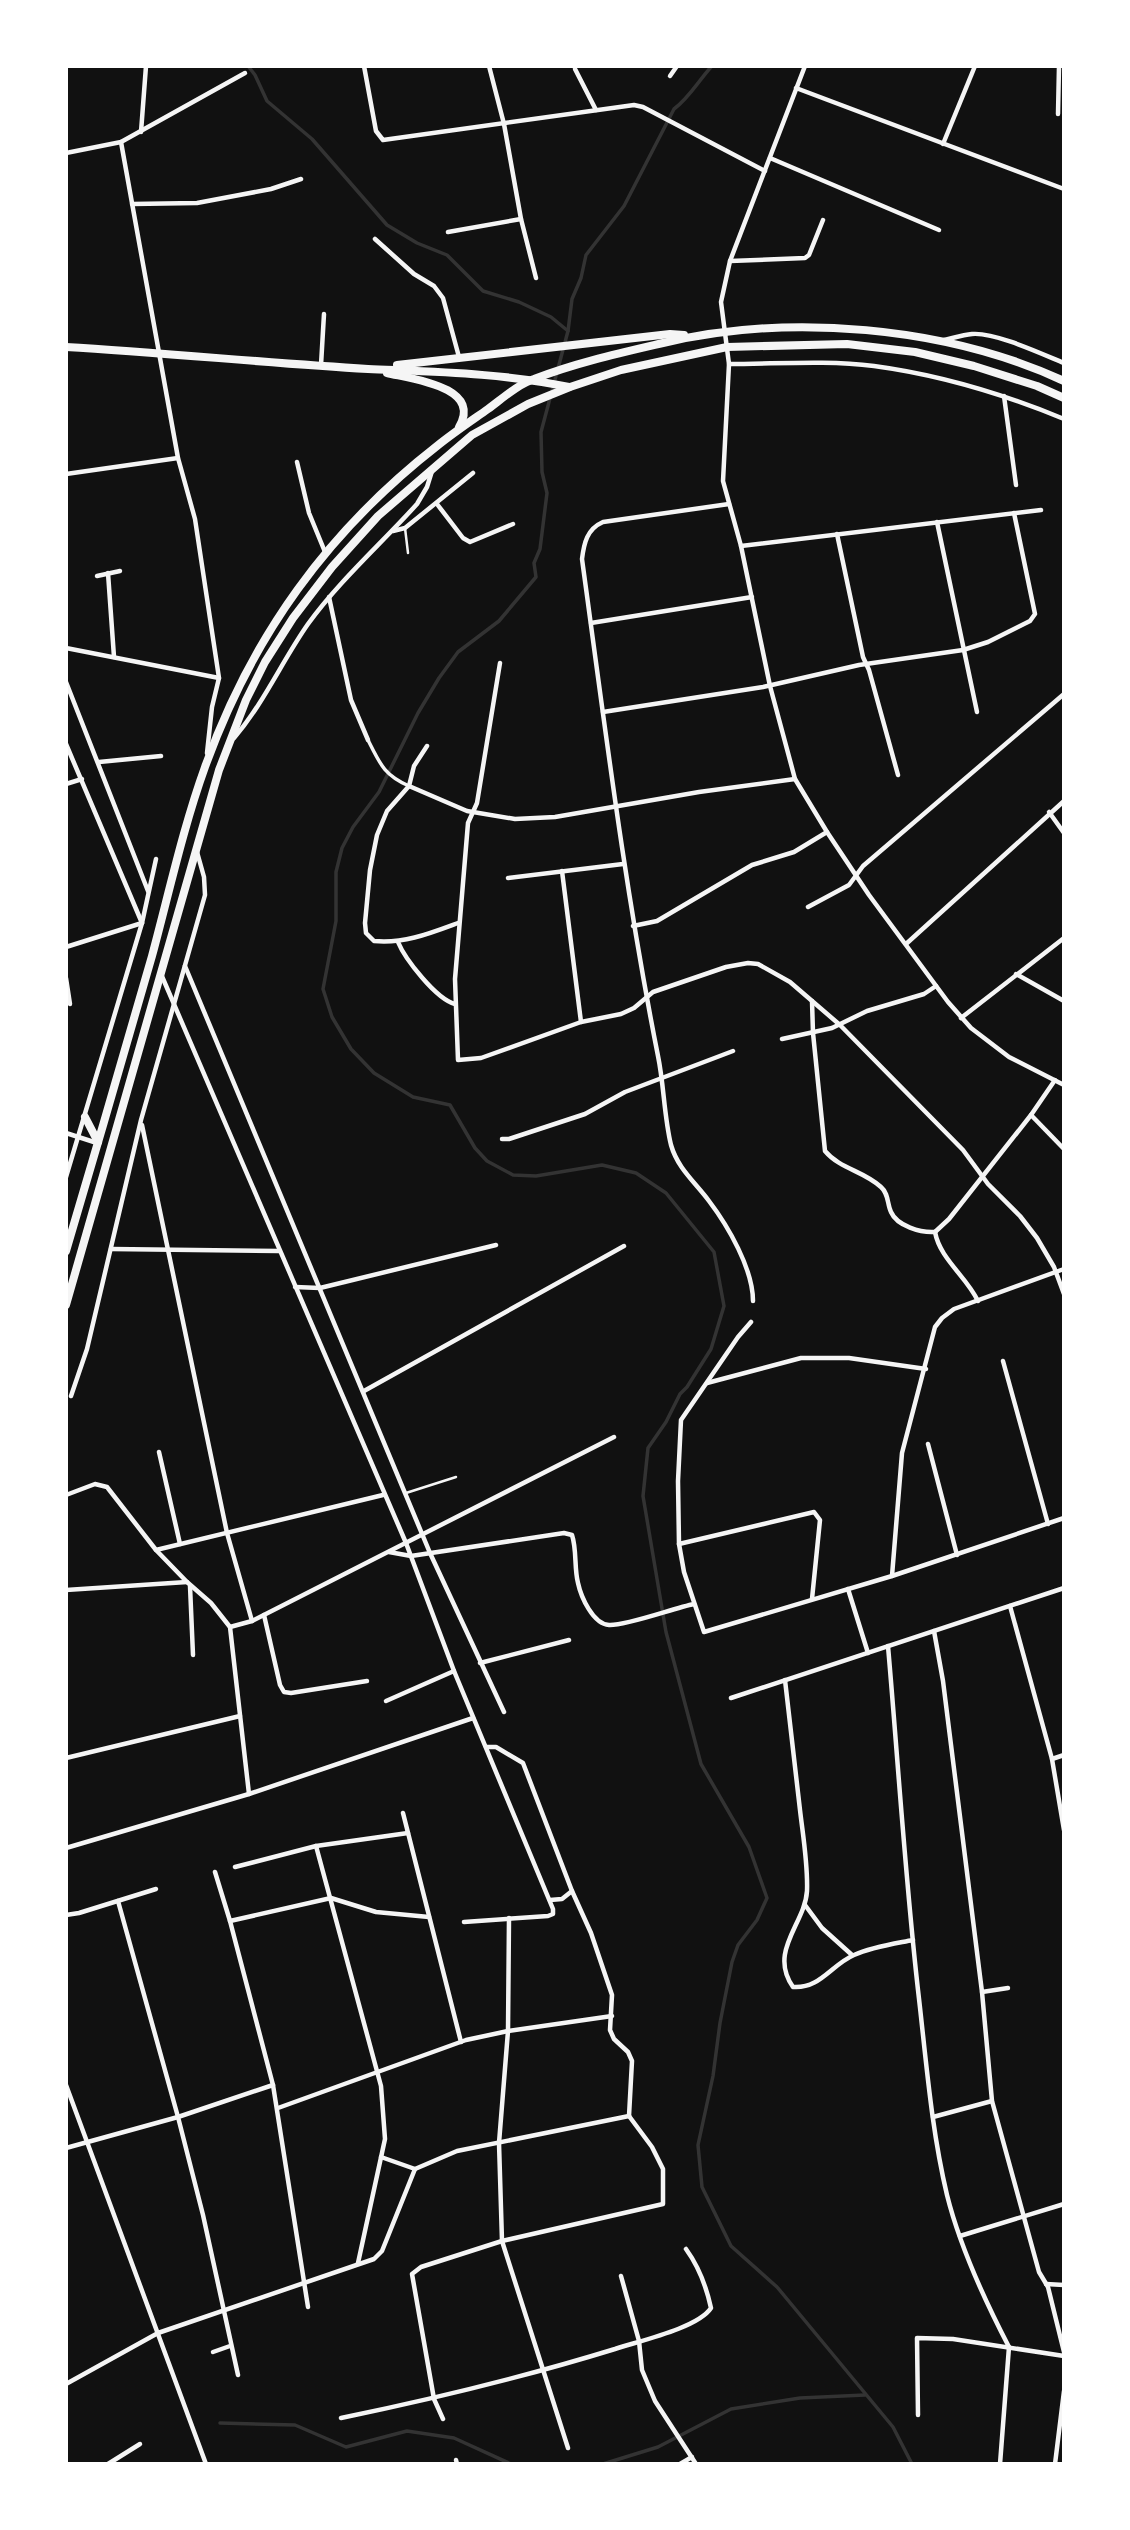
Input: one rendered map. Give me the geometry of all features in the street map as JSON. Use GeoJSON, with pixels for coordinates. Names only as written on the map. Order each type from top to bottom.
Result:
{"type":"FeatureCollection","features":[{"type":"Feature","properties":{"kind":"main road"},"geometry":{"type":"LineString","coordinates":[[544,379],[617,354],[692,336],[749,329],[848,329],[938,342],[1017,363],[1063,381]]}},
{"type":"Feature","properties":{"kind":"main road"},"geometry":{"type":"LineString","coordinates":[[370,369],[670,334],[692,336]]}},
{"type":"Feature","properties":{"kind":"main road"},"geometry":{"type":"LineString","coordinates":[[66,1305],[219,770],[246,700],[265,662],[293,618],[332,567],[378,516],[472,435],[544,398],[621,370],[727,347],[847,344],[915,352],[974,366],[1037,386],[1063,398]]}},
{"type":"Feature","properties":{"kind":"main road"},"geometry":{"type":"LineString","coordinates":[[66,347],[544,379],[569,387]]}},
{"type":"Feature","properties":{"kind":"main road"},"geometry":{"type":"LineString","coordinates":[[370,369],[445,388],[455,394],[463,404],[465,412],[459,428]]}},
{"type":"Feature","properties":{"kind":"main road"},"geometry":{"type":"LineString","coordinates":[[66,1251],[206,765],[234,695],[253,657],[280,612],[325,552],[393,481],[459,428],[532,379]]}},
{"type":"Feature","properties":{"kind":"main road"},"geometry":{"type":"LineString","coordinates":[[85,1117],[98,1143]]}},
{"type":"Feature","properties":{"kind":"street"},"geometry":{"type":"LineString","coordinates":[[141,133],[146,66]]}},
{"type":"Feature","properties":{"kind":"street"},"geometry":{"type":"LineString","coordinates":[[364,66],[376,131],[380,138],[387,141],[634,105],[649,110],[765,171]]}},
{"type":"Feature","properties":{"kind":"street"},"geometry":{"type":"LineString","coordinates":[[489,66],[536,278]]}},
{"type":"Feature","properties":{"kind":"street"},"geometry":{"type":"LineString","coordinates":[[670,76],[677,66]]}},
{"type":"Feature","properties":{"kind":"street"},"geometry":{"type":"LineString","coordinates":[[806,66],[730,261],[721,302],[729,364],[722,475],[741,546],[771,686],[796,779],[856,877],[961,1018],[997,1049],[1063,1085]]}},
{"type":"Feature","properties":{"kind":"street"},"geometry":{"type":"LineString","coordinates":[[943,144],[975,66]]}},
{"type":"Feature","properties":{"kind":"street"},"geometry":{"type":"LineString","coordinates":[[1058,114],[1059,66]]}},
{"type":"Feature","properties":{"kind":"street"},"geometry":{"type":"LineString","coordinates":[[575,69],[596,110]]}},
{"type":"Feature","properties":{"kind":"street"},"geometry":{"type":"LineString","coordinates":[[66,153],[121,142],[246,73]]}},
{"type":"Feature","properties":{"kind":"street"},"geometry":{"type":"LineString","coordinates":[[796,88],[1063,190]]}},
{"type":"Feature","properties":{"kind":"street"},"geometry":{"type":"LineString","coordinates":[[121,142],[178,458],[195,519],[219,677],[212,707],[206,765]]}},
{"type":"Feature","properties":{"kind":"street"},"geometry":{"type":"LineString","coordinates":[[769,158],[939,230]]}},
{"type":"Feature","properties":{"kind":"street"},"geometry":{"type":"LineString","coordinates":[[132,204],[197,203],[271,188],[301,178]]}},
{"type":"Feature","properties":{"kind":"street"},"geometry":{"type":"LineString","coordinates":[[447,232],[521,219]]}},
{"type":"Feature","properties":{"kind":"street"},"geometry":{"type":"LineString","coordinates":[[730,261],[805,258],[809,255],[823,220]]}},
{"type":"Feature","properties":{"kind":"street"},"geometry":{"type":"LineString","coordinates":[[375,239],[414,274],[434,286],[443,298],[459,357]]}},
{"type":"Feature","properties":{"kind":"street"},"geometry":{"type":"LineString","coordinates":[[321,365],[324,314]]}},
{"type":"Feature","properties":{"kind":"street"},"geometry":{"type":"LineString","coordinates":[[938,342],[983,334],[1063,363]]}},
{"type":"Feature","properties":{"kind":"street"},"geometry":{"type":"LineString","coordinates":[[729,364],[871,366],[929,375],[982,388],[1063,419]]}},
{"type":"Feature","properties":{"kind":"street"},"geometry":{"type":"LineString","coordinates":[[1004,396],[1016,485]]}},
{"type":"Feature","properties":{"kind":"street"},"geometry":{"type":"LineString","coordinates":[[66,474],[178,458]]}},
{"type":"Feature","properties":{"kind":"street"},"geometry":{"type":"LineString","coordinates":[[297,462],[309,513],[325,552]]}},
{"type":"Feature","properties":{"kind":"street"},"geometry":{"type":"LineString","coordinates":[[229,744],[248,721],[307,626],[329,596],[417,504],[427,487],[432,469]]}},
{"type":"Feature","properties":{"kind":"street"},"geometry":{"type":"LineString","coordinates":[[393,532],[405,528],[472,473]]}},
{"type":"Feature","properties":{"kind":"street"},"geometry":{"type":"LineString","coordinates":[[437,504],[463,538],[470,542],[513,524]]}},
{"type":"Feature","properties":{"kind":"street"},"geometry":{"type":"LineString","coordinates":[[729,504],[603,522],[589,533],[582,559],[614,807],[671,1143],[676,1160],[710,1202],[735,1242],[752,1285],[753,1301]]}},
{"type":"Feature","properties":{"kind":"street"},"geometry":{"type":"LineString","coordinates":[[741,546],[1041,510]]}},
{"type":"Feature","properties":{"kind":"street"},"geometry":{"type":"LineString","coordinates":[[603,712],[771,686],[866,664],[963,650],[988,642],[1034,617],[1014,513]]}},
{"type":"Feature","properties":{"kind":"street"},"geometry":{"type":"LineString","coordinates":[[937,522],[977,712]]}},
{"type":"Feature","properties":{"kind":"street"},"geometry":{"type":"LineString","coordinates":[[837,534],[866,664],[898,775]]}},
{"type":"Feature","properties":{"kind":"street"},"geometry":{"type":"LineString","coordinates":[[97,576],[120,571]]}},
{"type":"Feature","properties":{"kind":"street"},"geometry":{"type":"LineString","coordinates":[[108,573],[114,657]]}},
{"type":"Feature","properties":{"kind":"street"},"geometry":{"type":"LineString","coordinates":[[329,596],[351,700],[383,769],[393,779],[453,807],[515,820],[536,819],[796,779]]}},
{"type":"Feature","properties":{"kind":"street"},"geometry":{"type":"LineString","coordinates":[[591,623],[752,597]]}},
{"type":"Feature","properties":{"kind":"street"},"geometry":{"type":"LineString","coordinates":[[66,648],[219,677]]}},
{"type":"Feature","properties":{"kind":"street"},"geometry":{"type":"LineString","coordinates":[[499,663],[477,803],[468,823],[458,923],[455,1004],[458,1060],[481,1058],[581,1021],[621,1014],[634,1008],[656,990],[726,967],[748,963],[772,970],[840,1025],[963,1150],[982,1176],[1029,1227],[1056,1272],[1063,1294]]}},
{"type":"Feature","properties":{"kind":"street"},"geometry":{"type":"LineString","coordinates":[[66,682],[148,892]]}},
{"type":"Feature","properties":{"kind":"street"},"geometry":{"type":"LineString","coordinates":[[808,907],[849,885],[863,866],[1063,694]]}},
{"type":"Feature","properties":{"kind":"street"},"geometry":{"type":"LineString","coordinates":[[66,744],[142,923]]}},
{"type":"Feature","properties":{"kind":"street"},"geometry":{"type":"LineString","coordinates":[[427,746],[414,766],[409,786],[387,811],[377,835],[370,870],[366,933],[374,941],[398,942],[458,923]]}},
{"type":"Feature","properties":{"kind":"street"},"geometry":{"type":"LineString","coordinates":[[99,762],[161,756]]}},
{"type":"Feature","properties":{"kind":"street"},"geometry":{"type":"LineString","coordinates":[[66,784],[82,779]]}},
{"type":"Feature","properties":{"kind":"street"},"geometry":{"type":"LineString","coordinates":[[906,944],[1063,800]]}},
{"type":"Feature","properties":{"kind":"street"},"geometry":{"type":"LineString","coordinates":[[1049,812],[1063,833]]}},
{"type":"Feature","properties":{"kind":"street"},"geometry":{"type":"LineString","coordinates":[[633,926],[657,921],[752,865],[794,852],[827,832]]}},
{"type":"Feature","properties":{"kind":"street"},"geometry":{"type":"LineString","coordinates":[[71,1396],[87,1349],[141,1120],[206,886],[196,848]]}},
{"type":"Feature","properties":{"kind":"street"},"geometry":{"type":"LineString","coordinates":[[66,1177],[142,923],[156,859]]}},
{"type":"Feature","properties":{"kind":"street"},"geometry":{"type":"LineString","coordinates":[[508,878],[623,864]]}},
{"type":"Feature","properties":{"kind":"street"},"geometry":{"type":"LineString","coordinates":[[562,871],[581,1021]]}},
{"type":"Feature","properties":{"kind":"street"},"geometry":{"type":"LineString","coordinates":[[66,947],[142,923]]}},
{"type":"Feature","properties":{"kind":"street"},"geometry":{"type":"LineString","coordinates":[[961,1018],[1063,938]]}},
{"type":"Feature","properties":{"kind":"street"},"geometry":{"type":"LineString","coordinates":[[398,942],[405,957],[431,987],[447,1001],[455,1004]]}},
{"type":"Feature","properties":{"kind":"street"},"geometry":{"type":"LineString","coordinates":[[185,966],[430,1553],[504,1712]]}},
{"type":"Feature","properties":{"kind":"street"},"geometry":{"type":"LineString","coordinates":[[161,973],[383,1495],[406,1543],[454,1671],[550,1900],[553,1914],[464,1922]]}},
{"type":"Feature","properties":{"kind":"street"},"geometry":{"type":"LineString","coordinates":[[1016,974],[1063,1001]]}},
{"type":"Feature","properties":{"kind":"street"},"geometry":{"type":"LineString","coordinates":[[66,978],[70,1004]]}},
{"type":"Feature","properties":{"kind":"street"},"geometry":{"type":"LineString","coordinates":[[782,1039],[840,1025],[867,1011],[924,994],[936,986]]}},
{"type":"Feature","properties":{"kind":"street"},"geometry":{"type":"LineString","coordinates":[[812,1001],[825,1151],[846,1168],[864,1174],[883,1188],[891,1213],[896,1219],[916,1230],[935,1232]]}},
{"type":"Feature","properties":{"kind":"street"},"geometry":{"type":"LineString","coordinates":[[502,1139],[585,1114],[625,1093],[733,1051]]}},
{"type":"Feature","properties":{"kind":"street"},"geometry":{"type":"LineString","coordinates":[[935,1232],[1031,1115],[1055,1080]]}},
{"type":"Feature","properties":{"kind":"street"},"geometry":{"type":"LineString","coordinates":[[1031,1115],[1063,1149]]}},
{"type":"Feature","properties":{"kind":"street"},"geometry":{"type":"LineString","coordinates":[[141,1120],[227,1533],[252,1621]]}},
{"type":"Feature","properties":{"kind":"street"},"geometry":{"type":"LineString","coordinates":[[66,1133],[98,1143]]}},
{"type":"Feature","properties":{"kind":"street"},"geometry":{"type":"LineString","coordinates":[[935,1232],[938,1247],[965,1279],[978,1301]]}},
{"type":"Feature","properties":{"kind":"street"},"geometry":{"type":"LineString","coordinates":[[295,1287],[320,1289],[496,1245]]}},
{"type":"Feature","properties":{"kind":"street"},"geometry":{"type":"LineString","coordinates":[[364,1391],[624,1247]]}},
{"type":"Feature","properties":{"kind":"street"},"geometry":{"type":"LineString","coordinates":[[111,1249],[279,1251]]}},
{"type":"Feature","properties":{"kind":"street"},"geometry":{"type":"LineString","coordinates":[[892,1576],[902,1453],[935,1327],[954,1309],[1063,1269]]}},
{"type":"Feature","properties":{"kind":"street"},"geometry":{"type":"LineString","coordinates":[[751,1322],[681,1420],[679,1545],[684,1572],[704,1632],[892,1576],[1063,1518]]}},
{"type":"Feature","properties":{"kind":"street"},"geometry":{"type":"LineString","coordinates":[[706,1383],[801,1358],[849,1358],[926,1369]]}},
{"type":"Feature","properties":{"kind":"street"},"geometry":{"type":"LineString","coordinates":[[1003,1361],[1048,1524]]}},
{"type":"Feature","properties":{"kind":"street"},"geometry":{"type":"LineString","coordinates":[[230,1627],[252,1621],[614,1437]]}},
{"type":"Feature","properties":{"kind":"street"},"geometry":{"type":"LineString","coordinates":[[928,1444],[957,1555]]}},
{"type":"Feature","properties":{"kind":"street"},"geometry":{"type":"LineString","coordinates":[[159,1452],[180,1544]]}},
{"type":"Feature","properties":{"kind":"street"},"geometry":{"type":"LineString","coordinates":[[66,1495],[95,1484],[107,1487],[156,1550],[188,1584],[211,1603],[230,1627],[249,1794]]}},
{"type":"Feature","properties":{"kind":"street"},"geometry":{"type":"LineString","coordinates":[[156,1550],[383,1495]]}},
{"type":"Feature","properties":{"kind":"street"},"geometry":{"type":"LineString","coordinates":[[679,1545],[811,1512],[817,1513],[820,1520],[812,1599]]}},
{"type":"Feature","properties":{"kind":"street"},"geometry":{"type":"LineString","coordinates":[[388,1552],[411,1556],[564,1533],[572,1535],[578,1584],[590,1610],[599,1621],[608,1625],[694,1604]]}},
{"type":"Feature","properties":{"kind":"street"},"geometry":{"type":"LineString","coordinates":[[66,1590],[188,1584]]}},
{"type":"Feature","properties":{"kind":"street"},"geometry":{"type":"LineString","coordinates":[[188,1584],[193,1655]]}},
{"type":"Feature","properties":{"kind":"street"},"geometry":{"type":"LineString","coordinates":[[731,1698],[1063,1588]]}},
{"type":"Feature","properties":{"kind":"street"},"geometry":{"type":"LineString","coordinates":[[848,1589],[868,1653]]}},
{"type":"Feature","properties":{"kind":"street"},"geometry":{"type":"LineString","coordinates":[[1010,1606],[1052,1759],[1063,1830]]}},
{"type":"Feature","properties":{"kind":"street"},"geometry":{"type":"LineString","coordinates":[[264,1615],[280,1685],[284,1692],[367,1681]]}},
{"type":"Feature","properties":{"kind":"street"},"geometry":{"type":"LineString","coordinates":[[918,2415],[917,2338],[953,2339],[1063,2354],[1046,2284],[1039,2272],[992,2101],[982,1992],[943,1681],[934,1631]]}},
{"type":"Feature","properties":{"kind":"street"},"geometry":{"type":"LineString","coordinates":[[480,1663],[569,1640]]}},
{"type":"Feature","properties":{"kind":"street"},"geometry":{"type":"LineString","coordinates":[[888,1646],[913,1940],[933,2117],[947,2197],[978,2281],[1009,2347],[1000,2463]]}},
{"type":"Feature","properties":{"kind":"street"},"geometry":{"type":"LineString","coordinates":[[386,1701],[454,1671]]}},
{"type":"Feature","properties":{"kind":"street"},"geometry":{"type":"LineString","coordinates":[[785,1680],[806,1859],[805,1905],[787,1939],[785,1956],[788,1980],[793,1987],[806,1988],[824,1978],[852,1955],[913,1940]]}},
{"type":"Feature","properties":{"kind":"street"},"geometry":{"type":"LineString","coordinates":[[66,1758],[240,1716]]}},
{"type":"Feature","properties":{"kind":"street"},"geometry":{"type":"LineString","coordinates":[[66,1849],[249,1794],[473,1718]]}},
{"type":"Feature","properties":{"kind":"street"},"geometry":{"type":"LineString","coordinates":[[443,2419],[434,2399],[412,2274],[421,2267],[502,2241],[663,2204],[663,2169],[652,2147],[629,2116],[632,2061],[628,2052],[614,2039],[610,2029],[612,1995],[604,1966],[523,1763],[496,1747],[486,1747]]}},
{"type":"Feature","properties":{"kind":"street"},"geometry":{"type":"LineString","coordinates":[[1052,1759],[1063,1755]]}},
{"type":"Feature","properties":{"kind":"street"},"geometry":{"type":"LineString","coordinates":[[403,1813],[461,2042]]}},
{"type":"Feature","properties":{"kind":"street"},"geometry":{"type":"LineString","coordinates":[[235,1867],[316,1846],[408,1833]]}},
{"type":"Feature","properties":{"kind":"street"},"geometry":{"type":"LineString","coordinates":[[316,1846],[381,2086],[385,2139],[358,2263]]}},
{"type":"Feature","properties":{"kind":"street"},"geometry":{"type":"LineString","coordinates":[[215,1872],[278,2108],[308,2307]]}},
{"type":"Feature","properties":{"kind":"street"},"geometry":{"type":"LineString","coordinates":[[66,1915],[156,1889]]}},
{"type":"Feature","properties":{"kind":"street"},"geometry":{"type":"LineString","coordinates":[[550,1900],[562,1899],[572,1891]]}},
{"type":"Feature","properties":{"kind":"street"},"geometry":{"type":"LineString","coordinates":[[230,1921],[331,1898],[376,1912],[429,1917]]}},
{"type":"Feature","properties":{"kind":"street"},"geometry":{"type":"LineString","coordinates":[[118,1900],[203,2215],[238,2375]]}},
{"type":"Feature","properties":{"kind":"street"},"geometry":{"type":"LineString","coordinates":[[805,1905],[822,1927],[852,1955]]}},
{"type":"Feature","properties":{"kind":"street"},"geometry":{"type":"LineString","coordinates":[[509,1918],[508,2031],[499,2143],[502,2241],[568,2448]]}},
{"type":"Feature","properties":{"kind":"street"},"geometry":{"type":"LineString","coordinates":[[982,1992],[1008,1988]]}},
{"type":"Feature","properties":{"kind":"street"},"geometry":{"type":"LineString","coordinates":[[278,2108],[461,2042],[508,2031],[612,2016]]}},
{"type":"Feature","properties":{"kind":"street"},"geometry":{"type":"LineString","coordinates":[[66,2085],[206,2463]]}},
{"type":"Feature","properties":{"kind":"street"},"geometry":{"type":"LineString","coordinates":[[66,2148],[178,2117],[273,2085]]}},
{"type":"Feature","properties":{"kind":"street"},"geometry":{"type":"LineString","coordinates":[[933,2117],[992,2101]]}},
{"type":"Feature","properties":{"kind":"street"},"geometry":{"type":"LineString","coordinates":[[381,2157],[415,2169],[457,2151],[629,2116]]}},
{"type":"Feature","properties":{"kind":"street"},"geometry":{"type":"LineString","coordinates":[[66,2384],[158,2333],[374,2259],[382,2251],[415,2169]]}},
{"type":"Feature","properties":{"kind":"street"},"geometry":{"type":"LineString","coordinates":[[960,2236],[1063,2204]]}},
{"type":"Feature","properties":{"kind":"street"},"geometry":{"type":"LineString","coordinates":[[341,2418],[434,2399],[543,2371],[669,2332],[707,2314],[711,2308],[705,2283],[698,2266],[686,2249]]}},
{"type":"Feature","properties":{"kind":"street"},"geometry":{"type":"LineString","coordinates":[[621,2276],[639,2341],[642,2370],[664,2417],[696,2463]]}},
{"type":"Feature","properties":{"kind":"street"},"geometry":{"type":"LineString","coordinates":[[1046,2284],[1062,2285],[1063,2278]]}},
{"type":"Feature","properties":{"kind":"street"},"geometry":{"type":"LineString","coordinates":[[213,2353],[230,2346]]}},
{"type":"Feature","properties":{"kind":"street"},"geometry":{"type":"LineString","coordinates":[[1055,2463],[1061,2430],[1063,2391]]}},
{"type":"Feature","properties":{"kind":"street"},"geometry":{"type":"LineString","coordinates":[[108,2463],[140,2444]]}},
{"type":"Feature","properties":{"kind":"street"},"geometry":{"type":"LineString","coordinates":[[680,2463],[692,2457]]}},
{"type":"Feature","properties":{"kind":"lane"},"geometry":{"type":"LineString","coordinates":[[405,528],[408,553]]}},
{"type":"Feature","properties":{"kind":"lane"},"geometry":{"type":"LineString","coordinates":[[406,1493],[456,1477]]}},
{"type":"Feature","properties":{"kind":"waterway"},"geometry":{"type":"LineString","coordinates":[[248,66],[267,101],[312,139],[387,225],[417,243],[447,255],[483,291],[519,302],[551,317],[568,331]]}},
{"type":"Feature","properties":{"kind":"waterway"},"geometry":{"type":"LineString","coordinates":[[712,66],[674,109],[624,206],[586,255],[581,278],[572,299],[568,331],[541,432],[542,472],[547,493],[540,549],[534,563],[536,577],[499,621],[458,652],[439,678],[418,713],[379,792],[353,827],[342,848],[336,872],[336,921],[323,989],[332,1017],[351,1049],[374,1073],[413,1097],[450,1105],[475,1148],[487,1161],[513,1175],[536,1176],[602,1165],[636,1173],[666,1193],[714,1252],[724,1306],[711,1349],[648,1448],[643,1496],[666,1632],[701,1764],[749,1847],[767,1898],[757,1920],[738,1945],[732,1962],[713,2076],[698,2145],[702,2187],[731,2246],[777,2287],[893,2427],[912,2464]]}},
{"type":"Feature","properties":{"kind":"waterway"},"geometry":{"type":"LineString","coordinates":[[603,2464],[658,2447],[731,2409],[800,2398],[865,2395]]}},
{"type":"Feature","properties":{"kind":"waterway"},"geometry":{"type":"LineString","coordinates":[[220,2423],[295,2425],[346,2447],[407,2431],[454,2438],[511,2464]]}}]}
